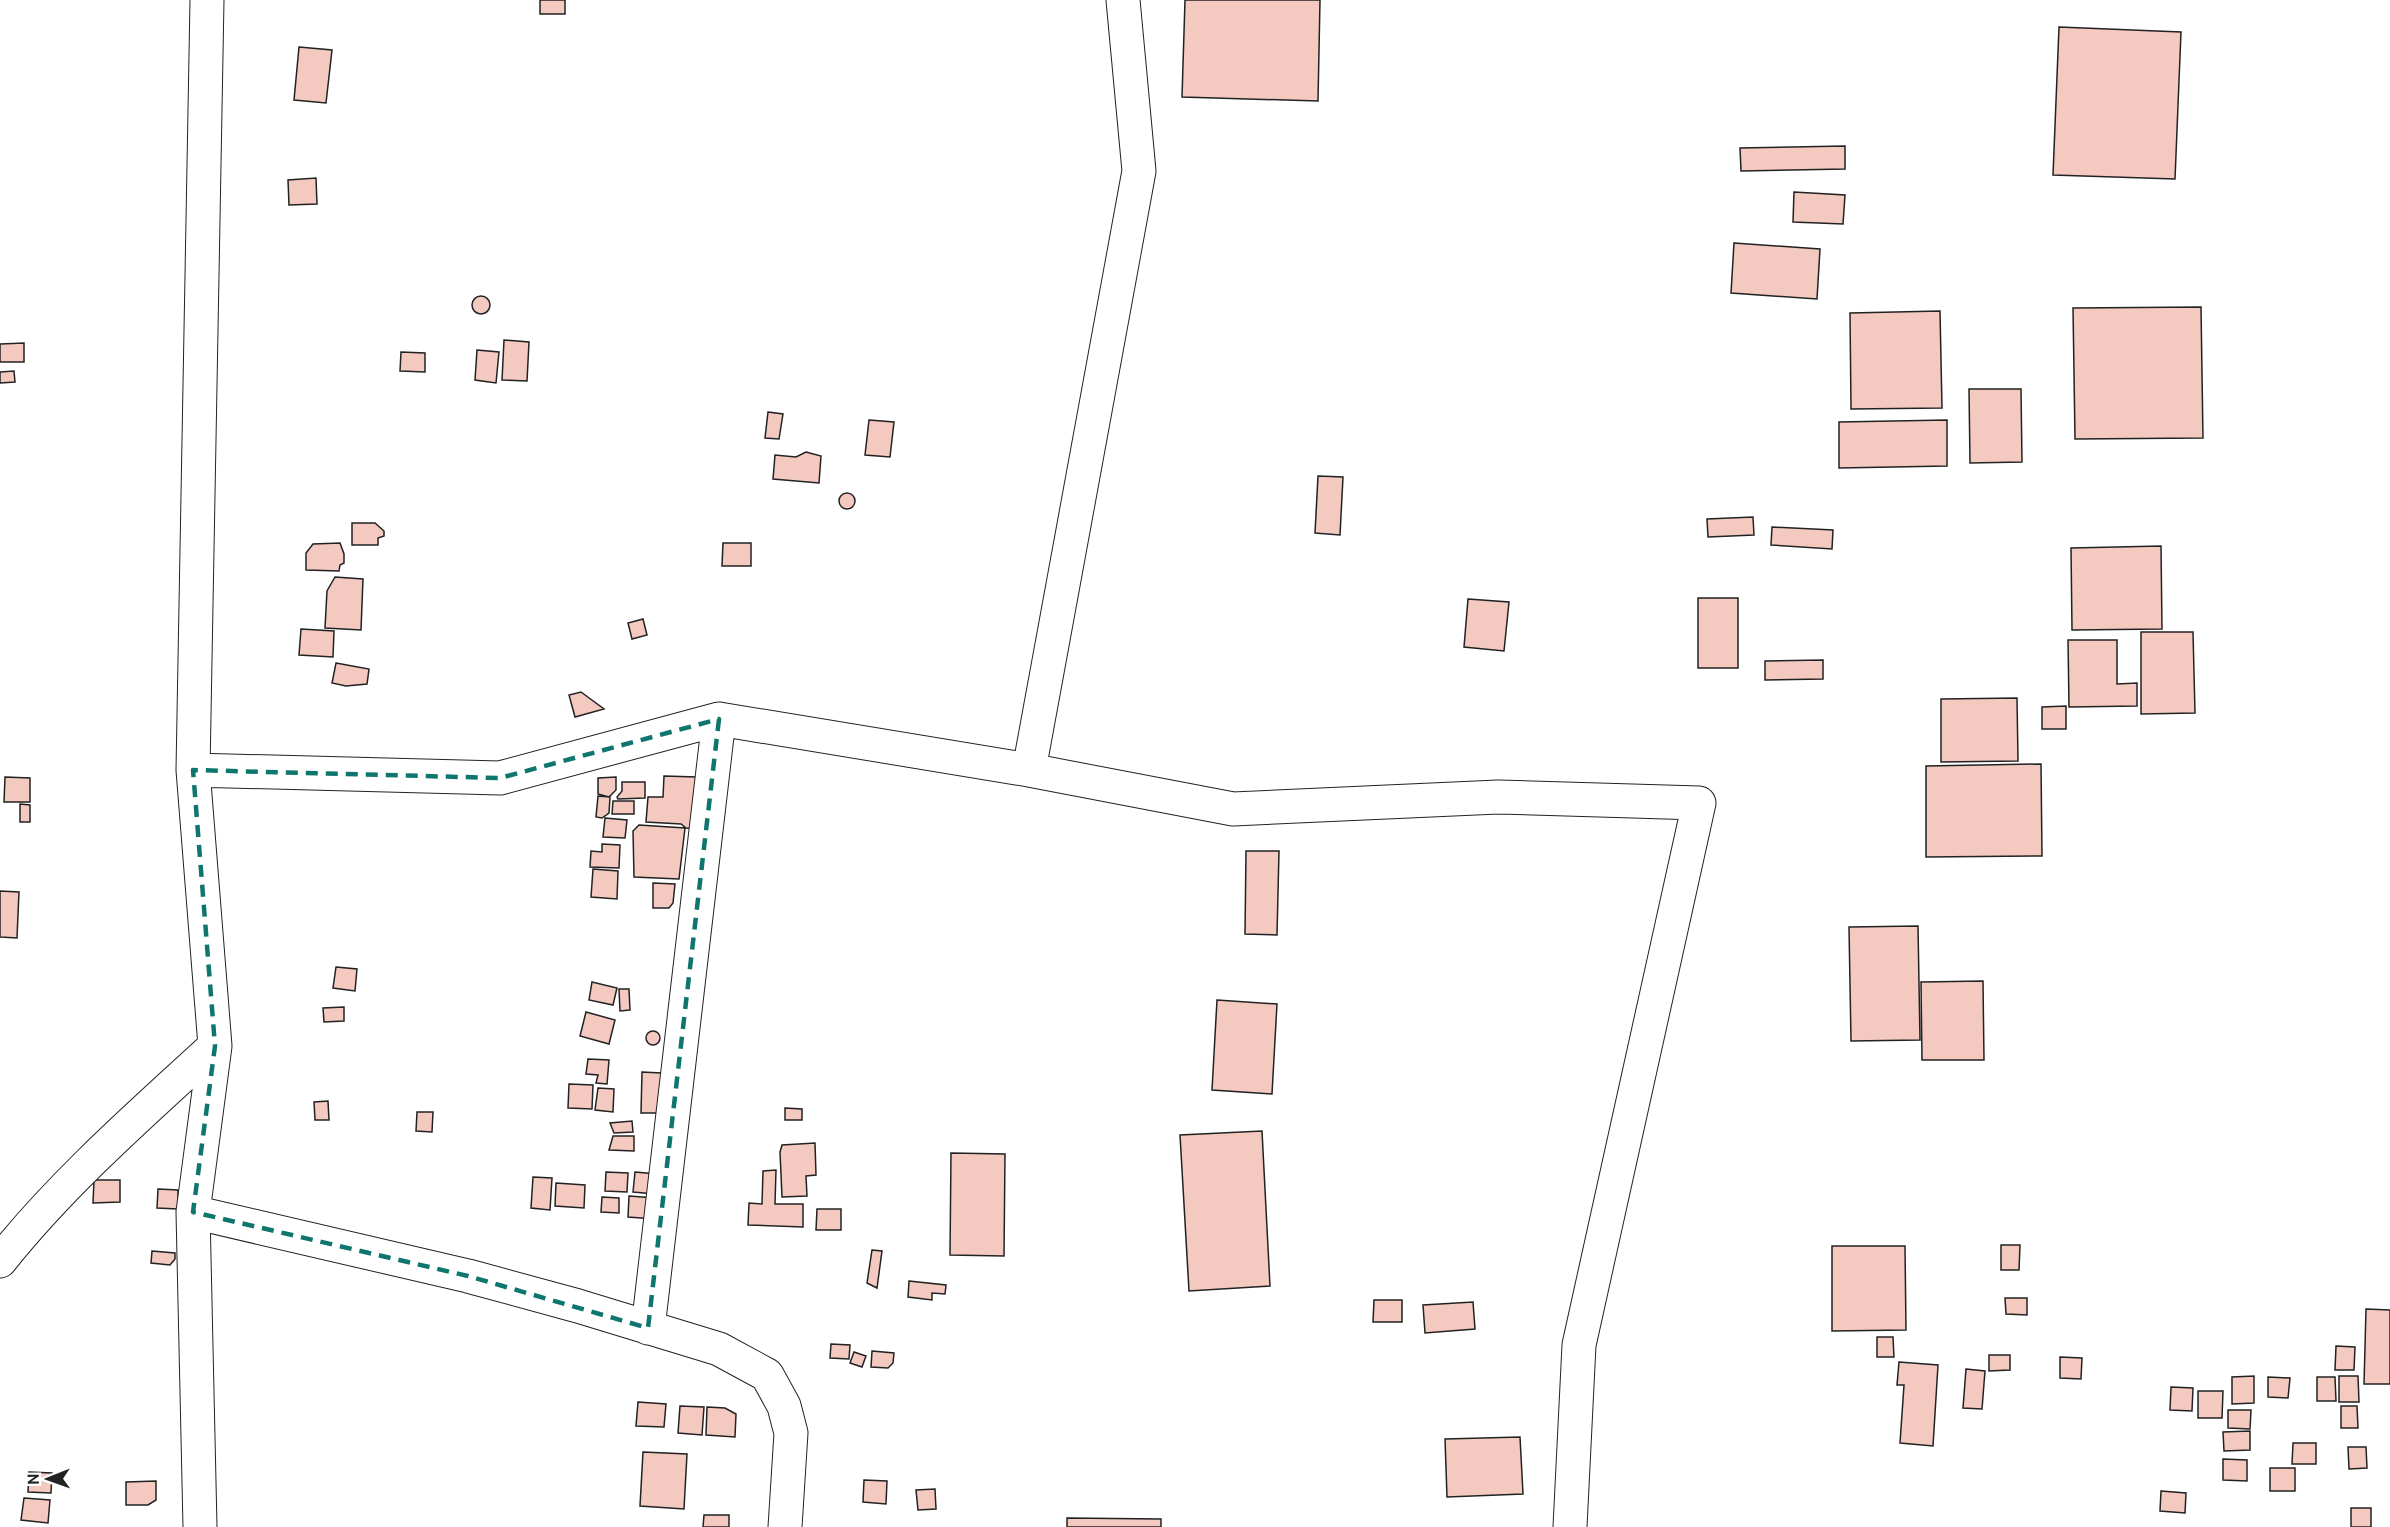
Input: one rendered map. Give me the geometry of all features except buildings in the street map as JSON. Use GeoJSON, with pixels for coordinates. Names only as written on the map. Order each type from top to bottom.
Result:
{"type":"FeatureCollection","features":[{"type":"Feature","properties":{"kind":"street"},"geometry":{"type":"LineString","coordinates":[[200,1527],[193,1212],[215,1046],[193,770],[207,0]]}},
{"type":"Feature","properties":{"kind":"street"},"geometry":{"type":"LineString","coordinates":[[1029,770],[1139,171],[1123,0]]}},
{"type":"Feature","properties":{"kind":"street"},"geometry":{"type":"LineString","coordinates":[[193,770],[500,778],[719,719],[1029,770],[1233,809],[1498,797],[1699,803],[1579,1345],[1570,1527]]}},
{"type":"Feature","properties":{"kind":"street"},"geometry":{"type":"LineString","coordinates":[[648,1328],[719,719]]}},
{"type":"Feature","properties":{"kind":"street"},"geometry":{"type":"LineString","coordinates":[[6,1247],[108,1144],[215,1046]]}},
{"type":"Feature","properties":{"kind":"street"},"geometry":{"type":"LineString","coordinates":[[193,1212],[468,1276],[719,1349],[767,1375],[784,1406],[791,1433],[785,1527]]}},
{"type":"Feature","properties":{"kind":"highlighted area"},"geometry":{"type":"Polygon","coordinates":[[[719,719],[648,1328],[468,1276],[193,1212],[215,1046],[193,770],[500,778],[719,719]]]}}]}
